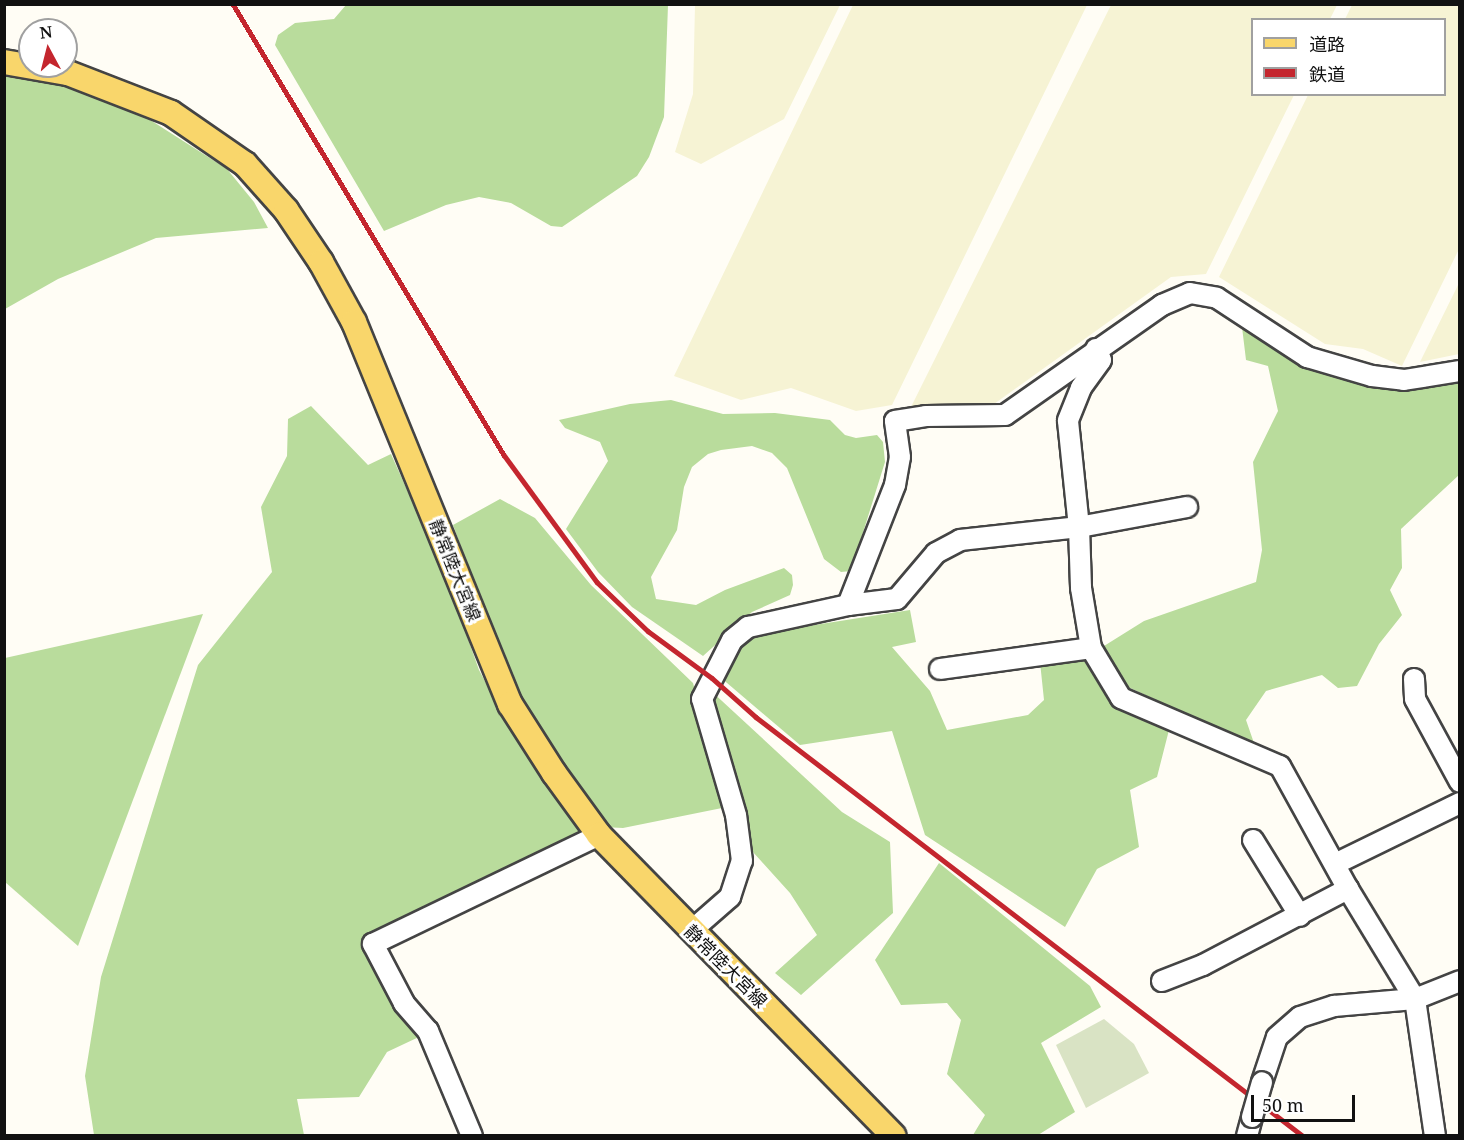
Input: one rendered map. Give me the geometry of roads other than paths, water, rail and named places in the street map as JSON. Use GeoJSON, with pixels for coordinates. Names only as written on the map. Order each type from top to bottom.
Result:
{"type":"FeatureCollection","features":[{"type":"Feature","properties":{"kind":"main road","name":"静常陸大宮線"},"geometry":{"type":"LineString","coordinates":[[4,62],[68,73],[171,113],[244,164],[286,210],[321,262],[354,322],[510,704],[599,835],[894,1136]]}},
{"type":"Feature","properties":{"kind":"street"},"geometry":{"type":"LineString","coordinates":[[848,605],[895,484],[900,457],[895,421],[926,416],[1005,415],[1096,349],[1162,305],[1190,293],[1217,298],[1307,357],[1372,376],[1404,380],[1460,371]]}},
{"type":"Feature","properties":{"kind":"street"},"geometry":{"type":"LineString","coordinates":[[1096,349],[1101,360],[1082,388],[1068,421],[1081,588],[1091,648],[1121,699],[1280,766],[1348,889],[1415,999],[1435,1136]]}},
{"type":"Feature","properties":{"kind":"street"},"geometry":{"type":"LineString","coordinates":[[691,931],[730,897],[742,861],[736,815],[702,699],[722,655],[732,640],[748,627],[848,605],[897,599],[936,553],[960,540],[1078,527],[1187,507]]}},
{"type":"Feature","properties":{"kind":"street"},"geometry":{"type":"LineString","coordinates":[[940,669],[1091,648]]}},
{"type":"Feature","properties":{"kind":"street"},"geometry":{"type":"LineString","coordinates":[[1414,679],[1415,699],[1460,782]]}},
{"type":"Feature","properties":{"kind":"street"},"geometry":{"type":"LineString","coordinates":[[1335,864],[1460,802]]}},
{"type":"Feature","properties":{"kind":"street"},"geometry":{"type":"LineString","coordinates":[[472,1136],[428,1031],[404,1003],[373,944],[599,835]]}},
{"type":"Feature","properties":{"kind":"street"},"geometry":{"type":"LineString","coordinates":[[1253,840],[1300,916]]}},
{"type":"Feature","properties":{"kind":"street"},"geometry":{"type":"LineString","coordinates":[[1162,981],[1203,965],[1348,889]]}},
{"type":"Feature","properties":{"kind":"street"},"geometry":{"type":"LineString","coordinates":[[1250,1126],[1277,1036],[1300,1017],[1334,1006],[1415,999],[1460,981]]}},
{"type":"Feature","properties":{"kind":"railway"},"geometry":{"type":"LineString","coordinates":[[233,4],[504,455],[597,582],[648,631],[712,678],[756,717],[1303,1136]]}}]}
